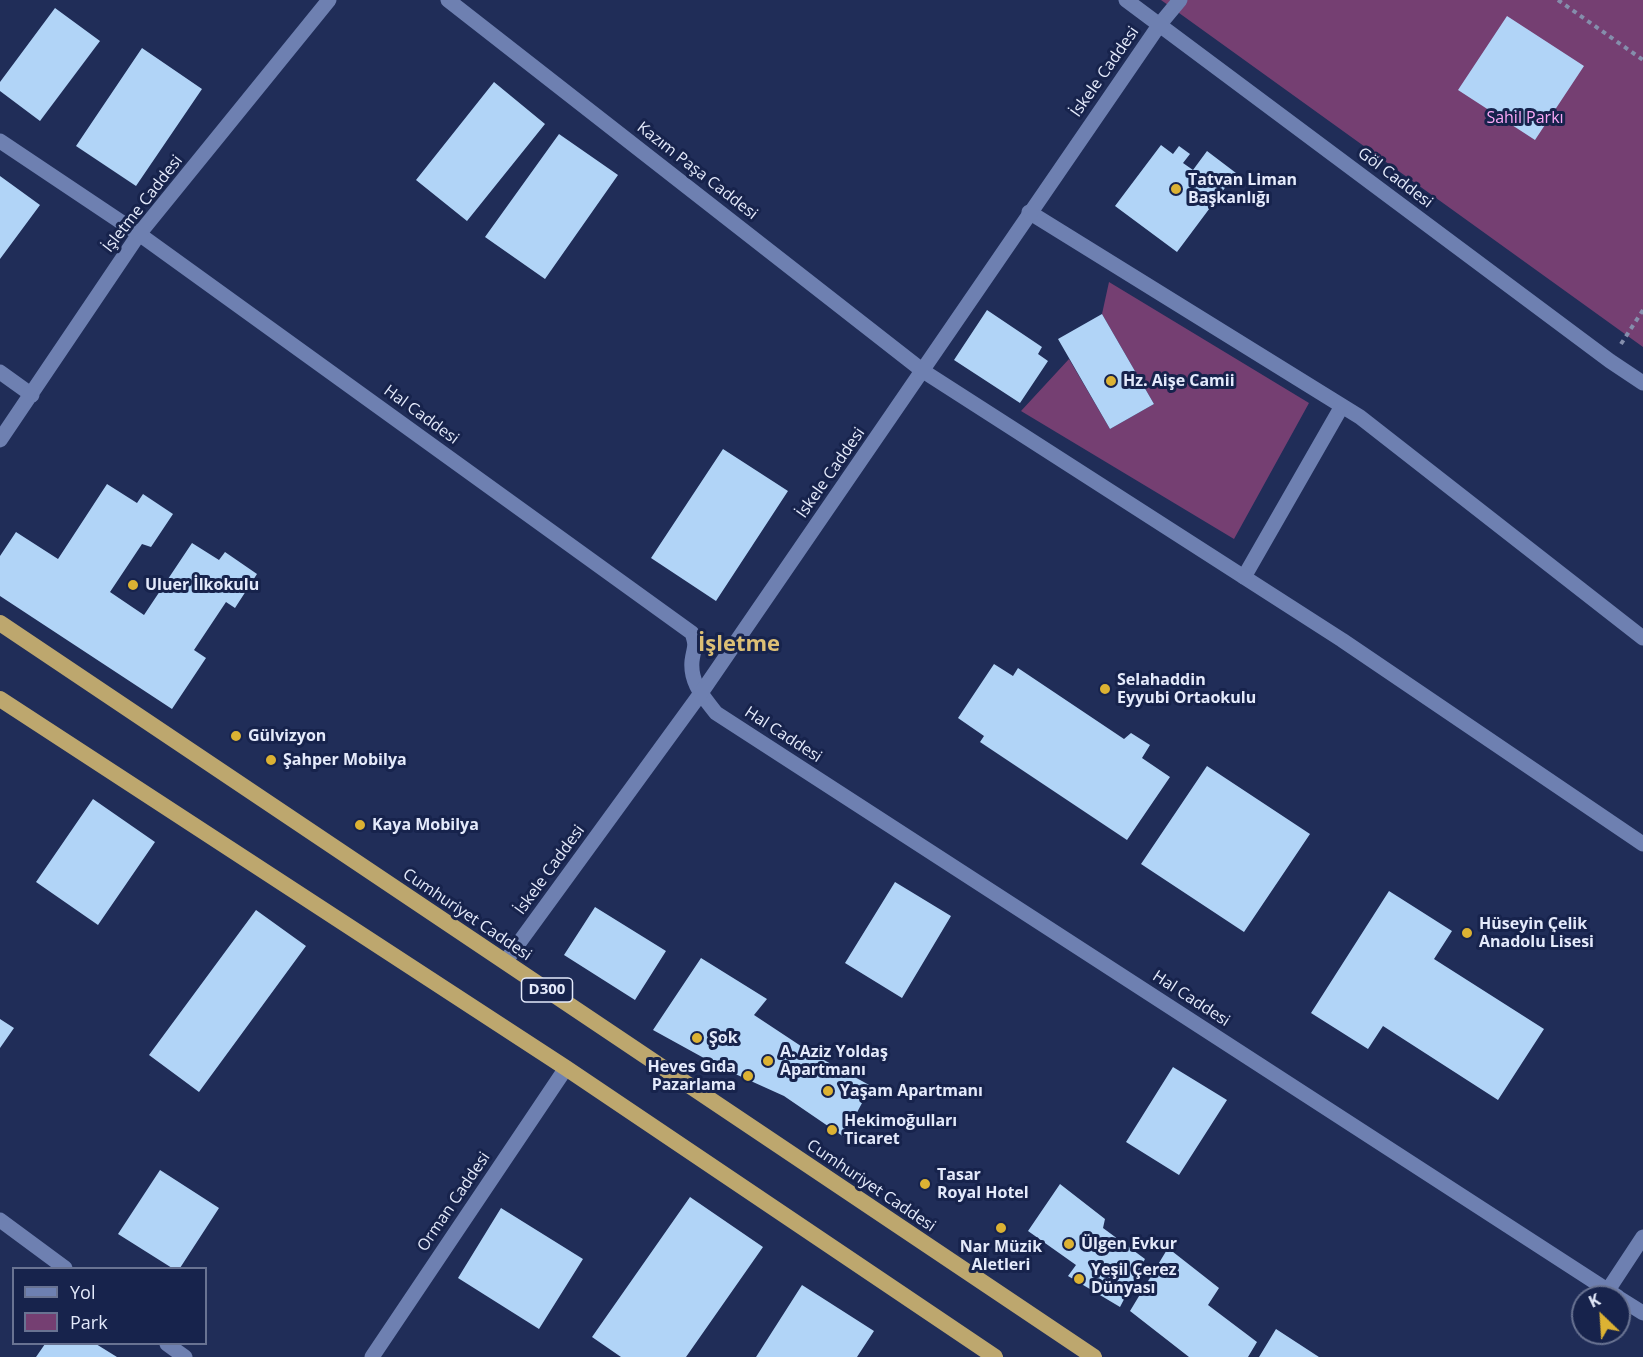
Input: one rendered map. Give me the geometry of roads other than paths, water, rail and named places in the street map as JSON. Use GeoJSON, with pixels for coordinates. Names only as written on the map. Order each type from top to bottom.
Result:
{"type":"FeatureCollection","features":[{"type":"Feature","properties":{"kind":"highway","name":"Cumhuriyet Caddesi"},"geometry":{"type":"LineString","coordinates":[[0,623],[1094,1357]]}},
{"type":"Feature","properties":{"kind":"highway"},"geometry":{"type":"LineString","coordinates":[[0,699],[566,1068],[995,1357]]}},
{"type":"Feature","properties":{"kind":"street","name":"İşletme Caddesi"},"geometry":{"type":"LineString","coordinates":[[0,440],[139,234],[329,0]]}},
{"type":"Feature","properties":{"kind":"street","name":"Kazım Paşa Caddesi"},"geometry":{"type":"LineString","coordinates":[[448,0],[923,371],[1342,640],[1643,844]]}},
{"type":"Feature","properties":{"kind":"street","name":"Göl Caddesi"},"geometry":{"type":"LineString","coordinates":[[1126,0],[1610,361],[1643,383]]}},
{"type":"Feature","properties":{"kind":"street","name":"İskele Caddesi"},"geometry":{"type":"LineString","coordinates":[[505,962],[701,693],[923,371],[1029,212],[1179,0]]}},
{"type":"Feature","properties":{"kind":"street","name":"Hal Caddesi"},"geometry":{"type":"LineString","coordinates":[[0,141],[139,234],[692,633],[696,646],[692,661],[694,684],[716,713],[1600,1285]]}},
{"type":"Feature","properties":{"kind":"street"},"geometry":{"type":"LineString","coordinates":[[1029,212],[1360,417],[1643,638]]}},
{"type":"Feature","properties":{"kind":"street"},"geometry":{"type":"LineString","coordinates":[[0,372],[32,395]]}},
{"type":"Feature","properties":{"kind":"street"},"geometry":{"type":"LineString","coordinates":[[1244,577],[1342,406]]}},
{"type":"Feature","properties":{"kind":"street","name":"Orman Caddesi"},"geometry":{"type":"LineString","coordinates":[[372,1357],[566,1068]]}},
{"type":"Feature","properties":{"kind":"street"},"geometry":{"type":"LineString","coordinates":[[0,1220],[62,1267]]}},
{"type":"Feature","properties":{"kind":"street"},"geometry":{"type":"LineString","coordinates":[[1620,1285],[1643,1237]]}},
{"type":"Feature","properties":{"kind":"street"},"geometry":{"type":"LineString","coordinates":[[168,1345],[185,1357]]}},
{"type":"Feature","properties":{"kind":"place","name":"Tatvan Liman Başkanlığı"},"geometry":{"type":"Point","coordinates":[1176,189]}},
{"type":"Feature","properties":{"kind":"place","name":"Hz. Aişe Camii"},"geometry":{"type":"Point","coordinates":[1111,381]}},
{"type":"Feature","properties":{"kind":"place","name":"Uluer İlkokulu"},"geometry":{"type":"Point","coordinates":[133,585]}},
{"type":"Feature","properties":{"kind":"place","name":"Selahaddin Eyyubi Ortaokulu"},"geometry":{"type":"Point","coordinates":[1105,689]}},
{"type":"Feature","properties":{"kind":"place","name":"Gülvizyon"},"geometry":{"type":"Point","coordinates":[236,736]}},
{"type":"Feature","properties":{"kind":"place","name":"Şahper Mobilya"},"geometry":{"type":"Point","coordinates":[271,760]}},
{"type":"Feature","properties":{"kind":"place","name":"Kaya Mobilya"},"geometry":{"type":"Point","coordinates":[360,825]}},
{"type":"Feature","properties":{"kind":"place","name":"Hüseyin Çelik Anadolu Lisesi"},"geometry":{"type":"Point","coordinates":[1467,933]}},
{"type":"Feature","properties":{"kind":"place","name":"Şok"},"geometry":{"type":"Point","coordinates":[697,1038]}},
{"type":"Feature","properties":{"kind":"place","name":"A. Aziz Yoldaş Apartmanı"},"geometry":{"type":"Point","coordinates":[768,1061]}},
{"type":"Feature","properties":{"kind":"place","name":"Heves Gıda Pazarlama"},"geometry":{"type":"Point","coordinates":[748,1076]}},
{"type":"Feature","properties":{"kind":"place","name":"Yaşam Apartmanı"},"geometry":{"type":"Point","coordinates":[828,1091]}},
{"type":"Feature","properties":{"kind":"place","name":"Hekimoğulları Ticaret"},"geometry":{"type":"Point","coordinates":[832,1130]}},
{"type":"Feature","properties":{"kind":"place","name":"Tasar Royal Hotel"},"geometry":{"type":"Point","coordinates":[925,1184]}},
{"type":"Feature","properties":{"kind":"place","name":"Nar Müzik Aletleri"},"geometry":{"type":"Point","coordinates":[1001,1228]}},
{"type":"Feature","properties":{"kind":"place","name":"Ülgen Evkur"},"geometry":{"type":"Point","coordinates":[1069,1244]}},
{"type":"Feature","properties":{"kind":"place","name":"Yeşil Çerez Dünyası"},"geometry":{"type":"Point","coordinates":[1079,1279]}},
{"type":"Feature","properties":{"kind":"district","name":"İşletme"},"geometry":{"type":"Point","coordinates":[739,645]}},
{"type":"Feature","properties":{"kind":"park label","name":"Sahil Parkı"},"geometry":{"type":"Point","coordinates":[1525,118]}}]}
